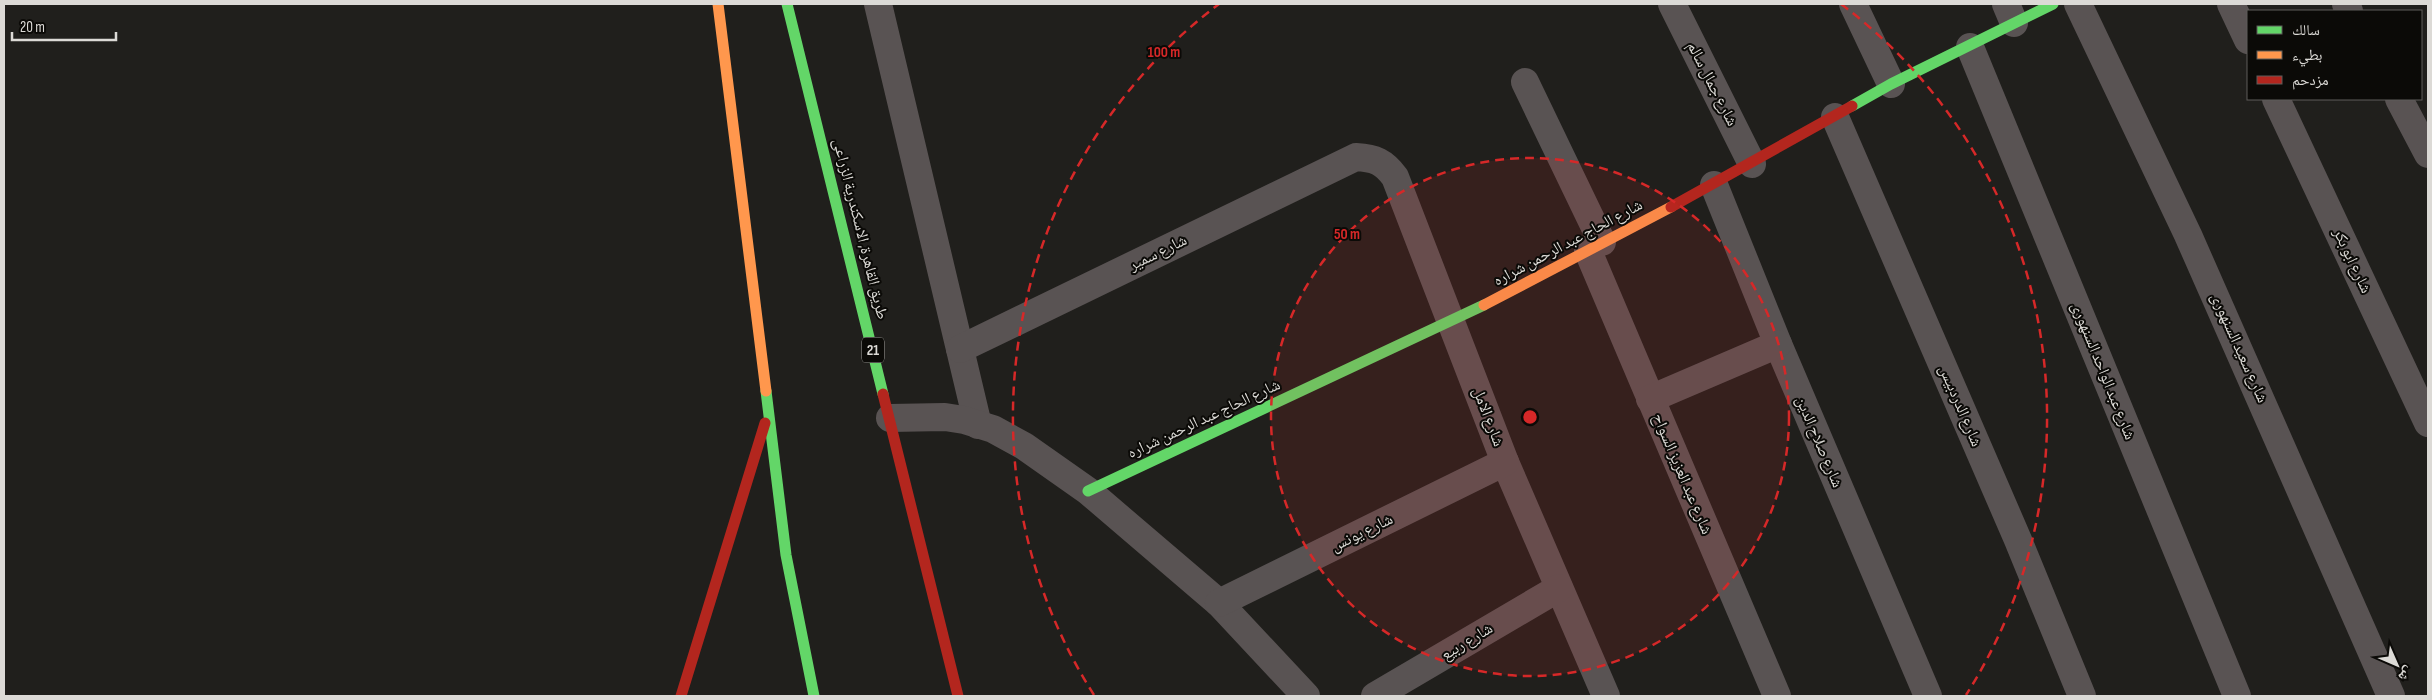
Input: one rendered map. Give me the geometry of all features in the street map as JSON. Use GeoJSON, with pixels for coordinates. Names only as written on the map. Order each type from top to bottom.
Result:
{"type":"FeatureCollection","features":[{"type":"Feature","properties":{"kind":"main road"},"geometry":{"type":"LineString","coordinates":[[718,4],[767,414],[786,555],[814,696]]}},
{"type":"Feature","properties":{"kind":"main road","name":"طريق القاهرة, الاسكندرية الزراعى"},"geometry":{"type":"LineString","coordinates":[[787,4],[958,696]]}},
{"type":"Feature","properties":{"kind":"main road","name":"شارع الحاج عبد الرحمن شراره"},"geometry":{"type":"LineString","coordinates":[[1088,490],[1451,322],[1714,185],[1891,84],[1970,47],[2010,13],[2053,4]]}},
{"type":"Feature","properties":{"kind":"main road"},"geometry":{"type":"LineString","coordinates":[[681,696],[767,414]]}},
{"type":"Feature","properties":{"kind":"street"},"geometry":{"type":"LineString","coordinates":[[878,4],[978,425]]}},
{"type":"Feature","properties":{"kind":"street","name":"شارع جمال سالم"},"geometry":{"type":"LineString","coordinates":[[1672,4],[1752,164]]}},
{"type":"Feature","properties":{"kind":"street"},"geometry":{"type":"LineString","coordinates":[[1853,4],[1891,84]]}},
{"type":"Feature","properties":{"kind":"street","name":"شارع سعيد السنهورى"},"geometry":{"type":"LineString","coordinates":[[2078,4],[2188,235],[2392,696]]}},
{"type":"Feature","properties":{"kind":"street"},"geometry":{"type":"LineString","coordinates":[[2231,4],[2247,38]]}},
{"type":"Feature","properties":{"kind":"street","name":"شارع عبد الواحد السنهورى"},"geometry":{"type":"LineString","coordinates":[[1970,47],[2236,696]]}},
{"type":"Feature","properties":{"kind":"street","name":"شارع عبد العزيز السواح"},"geometry":{"type":"LineString","coordinates":[[1525,82],[1595,247],[1650,399],[1777,696]]}},
{"type":"Feature","properties":{"kind":"street","name":"شارع ابو بكر"},"geometry":{"type":"LineString","coordinates":[[2276,100],[2428,424]]}},
{"type":"Feature","properties":{"kind":"street"},"geometry":{"type":"LineString","coordinates":[[2400,100],[2428,154]]}},
{"type":"Feature","properties":{"kind":"street","name":"شارع الدردبيس"},"geometry":{"type":"LineString","coordinates":[[1835,117],[2018,540],[2082,696]]}},
{"type":"Feature","properties":{"kind":"street","name":"شارع سمير"},"geometry":{"type":"LineString","coordinates":[[960,349],[1356,157]]}},
{"type":"Feature","properties":{"kind":"street","name":"شارع الامل"},"geometry":{"type":"LineString","coordinates":[[1356,157],[1372,158],[1386,165],[1395,177],[1505,462],[1606,696]]}},
{"type":"Feature","properties":{"kind":"street","name":"شارع صلاح الدين"},"geometry":{"type":"LineString","coordinates":[[1714,185],[1778,344],[1928,696]]}},
{"type":"Feature","properties":{"kind":"street"},"geometry":{"type":"LineString","coordinates":[[1650,399],[1778,344]]}},
{"type":"Feature","properties":{"kind":"street"},"geometry":{"type":"LineString","coordinates":[[890,418],[945,417],[993,429],[1024,446],[1088,490],[1219,603],[1306,696]]}},
{"type":"Feature","properties":{"kind":"street","name":"شارع يونس"},"geometry":{"type":"LineString","coordinates":[[1219,603],[1505,462]]}},
{"type":"Feature","properties":{"kind":"street","name":"شارع ربيع"},"geometry":{"type":"LineString","coordinates":[[1375,696],[1559,588]]}},
{"type":"Feature","properties":{"kind":"traffic: fast"},"geometry":{"type":"LineString","coordinates":[[787,4],[883,394]]}},
{"type":"Feature","properties":{"kind":"traffic: fast"},"geometry":{"type":"LineString","coordinates":[[1852,106],[1891,84],[2053,4]]}},
{"type":"Feature","properties":{"kind":"traffic: fast"},"geometry":{"type":"LineString","coordinates":[[1088,491],[1484,305]]}},
{"type":"Feature","properties":{"kind":"traffic: fast"},"geometry":{"type":"LineString","coordinates":[[766,391],[786,555],[814,696]]}},
{"type":"Feature","properties":{"kind":"traffic: slow"},"geometry":{"type":"LineString","coordinates":[[718,4],[766,391]]}},
{"type":"Feature","properties":{"kind":"traffic: slow"},"geometry":{"type":"LineString","coordinates":[[1484,305],[1671,207]]}},
{"type":"Feature","properties":{"kind":"traffic: jam"},"geometry":{"type":"LineString","coordinates":[[1671,207],[1852,106]]}},
{"type":"Feature","properties":{"kind":"traffic: jam"},"geometry":{"type":"LineString","coordinates":[[883,394],[958,696]]}},
{"type":"Feature","properties":{"kind":"traffic: jam"},"geometry":{"type":"LineString","coordinates":[[681,696],[765,423]]}}]}
